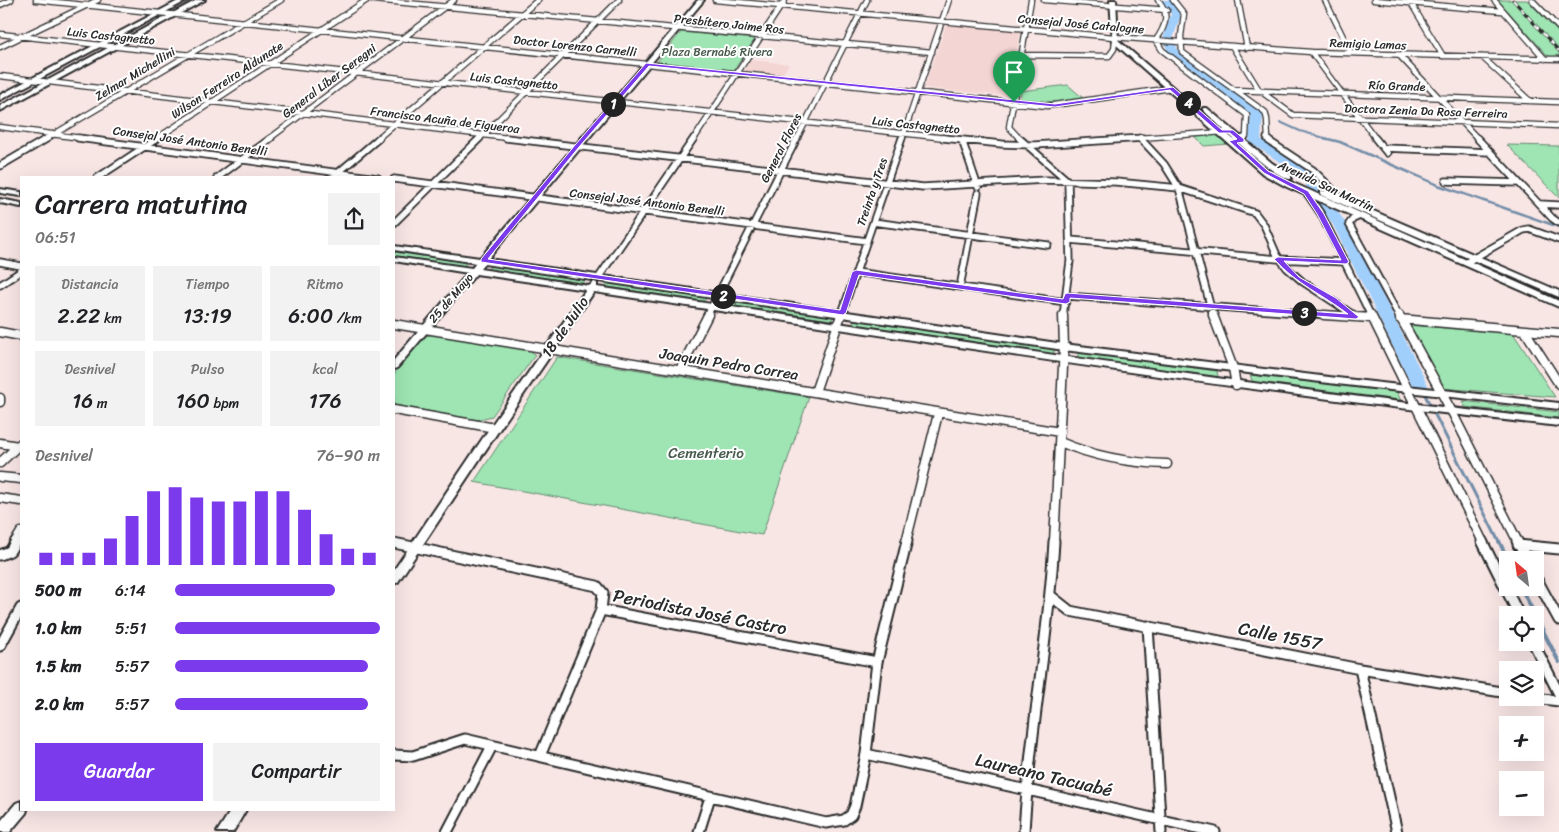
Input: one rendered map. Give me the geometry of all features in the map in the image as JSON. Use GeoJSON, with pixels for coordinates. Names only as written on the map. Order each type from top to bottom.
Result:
{"type":"FeatureCollection","features":[{"type":"Feature","properties":{"kind":"main road"},"geometry":{"type":"LineString","coordinates":[[0,98],[185,0]]}},
{"type":"Feature","properties":{"kind":"main road"},"geometry":{"type":"LineString","coordinates":[[0,109],[202,0]]}},
{"type":"Feature","properties":{"kind":"street"},"geometry":{"type":"LineString","coordinates":[[0,5],[11,0]]}},
{"type":"Feature","properties":{"kind":"street","name":"Doctor Lorenzo Carnelli"},"geometry":{"type":"LineString","coordinates":[[36,0],[1055,106],[1171,88]]}},
{"type":"Feature","properties":{"kind":"street"},"geometry":{"type":"LineString","coordinates":[[0,47],[98,0]]}},
{"type":"Feature","properties":{"kind":"street","name":"Zelmar Michellini"},"geometry":{"type":"LineString","coordinates":[[0,166],[281,0]]}},
{"type":"Feature","properties":{"kind":"street","name":"Wilson Ferreira Aldunate"},"geometry":{"type":"LineString","coordinates":[[99,176],[367,0]]}},
{"type":"Feature","properties":{"kind":"street","name":"Presbítero Jaime Ros"},"geometry":{"type":"LineString","coordinates":[[374,0],[402,1],[445,7],[761,38],[932,52]]}},
{"type":"Feature","properties":{"kind":"street","name":"General Líber Seregni"},"geometry":{"type":"LineString","coordinates":[[219,176],[454,0]]}},
{"type":"Feature","properties":{"kind":"street"},"geometry":{"type":"LineString","coordinates":[[334,176],[538,0]]}},
{"type":"Feature","properties":{"kind":"street"},"geometry":{"type":"LineString","coordinates":[[395,222],[619,0]]}},
{"type":"Feature","properties":{"kind":"street","name":"25 de Mayo"},"geometry":{"type":"LineString","coordinates":[[395,365],[701,0]]}},
{"type":"Feature","properties":{"kind":"street","name":"Consejal José Catalogne"},"geometry":{"type":"LineString","coordinates":[[715,0],[1114,39],[1180,42]]}},
{"type":"Feature","properties":{"kind":"street","name":"18 de Julio"},"geometry":{"type":"LineString","coordinates":[[395,578],[549,349],[645,213],[785,0]]}},
{"type":"Feature","properties":{"kind":"street","name":"General Flores"},"geometry":{"type":"LineString","coordinates":[[680,370],[828,82],[867,0]]}},
{"type":"Feature","properties":{"kind":"street","name":"Treinta y Tres"},"geometry":{"type":"LineString","coordinates":[[816,392],[949,0]]}},
{"type":"Feature","properties":{"kind":"street"},"geometry":{"type":"LineString","coordinates":[[1024,832],[1026,789],[1052,596],[1064,347],[1063,318],[1067,299],[1070,240],[1068,181],[1010,130],[1031,0]]}},
{"type":"Feature","properties":{"kind":"street"},"geometry":{"type":"LineString","coordinates":[[1044,0],[1113,3],[1167,10]]}},
{"type":"Feature","properties":{"kind":"street"},"geometry":{"type":"LineString","coordinates":[[1158,0],[1167,10]]}},
{"type":"Feature","properties":{"kind":"street"},"geometry":{"type":"LineString","coordinates":[[1173,0],[1184,14],[1180,42],[1182,52],[1267,115],[1266,138],[1268,141],[1313,170],[1341,203]]}},
{"type":"Feature","properties":{"kind":"street"},"geometry":{"type":"LineString","coordinates":[[1238,0],[1247,48]]}},
{"type":"Feature","properties":{"kind":"street"},"geometry":{"type":"LineString","coordinates":[[1325,0],[1351,53]]}},
{"type":"Feature","properties":{"kind":"street"},"geometry":{"type":"LineString","coordinates":[[1374,0],[1502,11]]}},
{"type":"Feature","properties":{"kind":"street"},"geometry":{"type":"LineString","coordinates":[[1494,0],[1545,59]]}},
{"type":"Feature","properties":{"kind":"street"},"geometry":{"type":"LineString","coordinates":[[1532,0],[1559,28]]}},
{"type":"Feature","properties":{"kind":"street"},"geometry":{"type":"LineString","coordinates":[[1410,2],[1443,56]]}},
{"type":"Feature","properties":{"kind":"street"},"geometry":{"type":"LineString","coordinates":[[1022,55],[1111,55],[1114,39],[1113,3]]}},
{"type":"Feature","properties":{"kind":"street"},"geometry":{"type":"LineString","coordinates":[[1167,10],[1163,32],[1158,40],[1165,52],[1247,115],[1246,136],[1242,140],[1232,141]]}},
{"type":"Feature","properties":{"kind":"street","name":"Luis Castagnetto"},"geometry":{"type":"LineString","coordinates":[[0,34],[1026,146],[1231,131]]}},
{"type":"Feature","properties":{"kind":"street","name":"Avenida San Martín"},"geometry":{"type":"LineString","coordinates":[[1114,39],[1266,172],[1475,257],[1559,294]]}},
{"type":"Feature","properties":{"kind":"street","name":"Avenida San Martín"},"geometry":{"type":"LineString","coordinates":[[1114,39],[1171,81],[1269,165],[1309,190],[1315,196],[1341,203],[1360,216],[1559,304]]}},
{"type":"Feature","properties":{"kind":"street","name":"Remigio Lamas"},"geometry":{"type":"LineString","coordinates":[[1180,42],[1311,52],[1559,59]]}},
{"type":"Feature","properties":{"kind":"street"},"geometry":{"type":"LineString","coordinates":[[1232,46],[1259,90]]}},
{"type":"Feature","properties":{"kind":"street"},"geometry":{"type":"LineString","coordinates":[[1311,52],[1385,150],[1490,152]]}},
{"type":"Feature","properties":{"kind":"street"},"geometry":{"type":"LineString","coordinates":[[1399,55],[1552,218],[1559,223]]}},
{"type":"Feature","properties":{"kind":"street"},"geometry":{"type":"LineString","coordinates":[[1482,57],[1530,101]]}},
{"type":"Feature","properties":{"kind":"street","name":"Francisco Acuña de Figueroa"},"geometry":{"type":"LineString","coordinates":[[0,76],[887,184],[977,188],[1045,180],[1116,182],[1179,188],[1254,213],[1262,219],[1278,259]]}},
{"type":"Feature","properties":{"kind":"street","name":"Río Grande"},"geometry":{"type":"LineString","coordinates":[[1234,90],[1559,102]]}},
{"type":"Feature","properties":{"kind":"street","name":"Doctora Zenia Da Rosa Ferreira"},"geometry":{"type":"LineString","coordinates":[[1259,90],[1293,115],[1559,126]]}},
{"type":"Feature","properties":{"kind":"street","name":"Consejal José Antonio Benelli"},"geometry":{"type":"LineString","coordinates":[[0,127],[365,176]]}},
{"type":"Feature","properties":{"kind":"street"},"geometry":{"type":"LineString","coordinates":[[1140,138],[1164,164],[1179,188],[1197,251],[1210,307],[1233,368],[1236,385]]}},
{"type":"Feature","properties":{"kind":"street"},"geometry":{"type":"LineString","coordinates":[[960,287],[977,188],[962,140]]}},
{"type":"Feature","properties":{"kind":"street","name":"Consejal José Antonio Benelli"},"geometry":{"type":"LineString","coordinates":[[395,180],[867,241]]}},
{"type":"Feature","properties":{"kind":"street"},"geometry":{"type":"LineString","coordinates":[[1446,181],[1519,183]]}},
{"type":"Feature","properties":{"kind":"street"},"geometry":{"type":"LineString","coordinates":[[1309,190],[1372,318],[1411,389],[1515,606]]}},
{"type":"Feature","properties":{"kind":"street"},"geometry":{"type":"LineString","coordinates":[[0,191],[20,194]]}},
{"type":"Feature","properties":{"kind":"street"},"geometry":{"type":"LineString","coordinates":[[0,202],[20,205]]}},
{"type":"Feature","properties":{"kind":"street"},"geometry":{"type":"LineString","coordinates":[[1540,204],[1559,205]]}},
{"type":"Feature","properties":{"kind":"street"},"geometry":{"type":"LineString","coordinates":[[1360,216],[1353,219],[1349,224],[1521,551]]}},
{"type":"Feature","properties":{"kind":"street"},"geometry":{"type":"LineString","coordinates":[[873,222],[1048,245]]}},
{"type":"Feature","properties":{"kind":"street"},"geometry":{"type":"LineString","coordinates":[[1467,262],[1529,228],[1559,240]]}},
{"type":"Feature","properties":{"kind":"street"},"geometry":{"type":"LineString","coordinates":[[1070,240],[1278,259],[1346,262]]}},
{"type":"Feature","properties":{"kind":"street"},"geometry":{"type":"LineString","coordinates":[[395,248],[1064,347],[1559,406]]}},
{"type":"Feature","properties":{"kind":"street"},"geometry":{"type":"LineString","coordinates":[[1278,259],[1297,278],[1333,299],[1356,317]]}},
{"type":"Feature","properties":{"kind":"street"},"geometry":{"type":"LineString","coordinates":[[395,260],[1236,385],[1420,409],[1559,423]]}},
{"type":"Feature","properties":{"kind":"street"},"geometry":{"type":"LineString","coordinates":[[0,262],[20,266]]}},
{"type":"Feature","properties":{"kind":"street"},"geometry":{"type":"LineString","coordinates":[[0,286],[20,272]]}},
{"type":"Feature","properties":{"kind":"street"},"geometry":{"type":"LineString","coordinates":[[856,272],[960,287],[1067,299],[1372,318]]}},
{"type":"Feature","properties":{"kind":"street"},"geometry":{"type":"LineString","coordinates":[[1400,319],[1559,333]]}},
{"type":"Feature","properties":{"kind":"street","name":"Joaquin Pedro Correa"},"geometry":{"type":"LineString","coordinates":[[395,324],[816,392],[938,414],[1060,437],[1096,457],[1128,463],[1167,464]]}},
{"type":"Feature","properties":{"kind":"street"},"geometry":{"type":"LineString","coordinates":[[1525,331],[1559,384]]}},
{"type":"Feature","properties":{"kind":"street"},"geometry":{"type":"LineString","coordinates":[[0,332],[20,336]]}},
{"type":"Feature","properties":{"kind":"street"},"geometry":{"type":"LineString","coordinates":[[395,410],[495,428]]}},
{"type":"Feature","properties":{"kind":"street"},"geometry":{"type":"LineString","coordinates":[[395,755],[405,758],[417,757],[451,741],[465,739],[826,823],[837,824],[846,821],[853,814],[866,754],[877,662],[938,414]]}},
{"type":"Feature","properties":{"kind":"street"},"geometry":{"type":"LineString","coordinates":[[0,443],[20,445]]}},
{"type":"Feature","properties":{"kind":"street"},"geometry":{"type":"LineString","coordinates":[[0,463],[20,445]]}},
{"type":"Feature","properties":{"kind":"street"},"geometry":{"type":"LineString","coordinates":[[0,477],[20,480]]}},
{"type":"Feature","properties":{"kind":"street"},"geometry":{"type":"LineString","coordinates":[[0,498],[20,502]]}},
{"type":"Feature","properties":{"kind":"street"},"geometry":{"type":"LineString","coordinates":[[0,555],[10,551],[20,534]]}},
{"type":"Feature","properties":{"kind":"street","name":"Periodista José Castro"},"geometry":{"type":"LineString","coordinates":[[395,543],[596,586],[603,593],[601,610],[877,662]]}},
{"type":"Feature","properties":{"kind":"street"},"geometry":{"type":"LineString","coordinates":[[1518,545],[1559,549]]}},
{"type":"Feature","properties":{"kind":"street"},"geometry":{"type":"LineString","coordinates":[[1544,592],[1559,620]]}},
{"type":"Feature","properties":{"kind":"street","name":"Calle 1557"},"geometry":{"type":"LineString","coordinates":[[1052,596],[1070,611],[1360,669],[1499,692]]}},
{"type":"Feature","properties":{"kind":"street"},"geometry":{"type":"LineString","coordinates":[[0,646],[20,610]]}},
{"type":"Feature","properties":{"kind":"street"},"geometry":{"type":"LineString","coordinates":[[540,756],[601,610]]}},
{"type":"Feature","properties":{"kind":"street"},"geometry":{"type":"LineString","coordinates":[[1148,626],[1161,832]]}},
{"type":"Feature","properties":{"kind":"street"},"geometry":{"type":"LineString","coordinates":[[1538,651],[1559,694]]}},
{"type":"Feature","properties":{"kind":"street"},"geometry":{"type":"LineString","coordinates":[[1360,669],[1397,832]]}},
{"type":"Feature","properties":{"kind":"street"},"geometry":{"type":"LineString","coordinates":[[1544,699],[1559,701]]}},
{"type":"Feature","properties":{"kind":"street"},"geometry":{"type":"LineString","coordinates":[[447,832],[492,746]]}},
{"type":"Feature","properties":{"kind":"street","name":"Laureano Tacuabé"},"geometry":{"type":"LineString","coordinates":[[866,754],[1215,832]]}},
{"type":"Feature","properties":{"kind":"street"},"geometry":{"type":"LineString","coordinates":[[699,832],[710,797]]}},
{"type":"Feature","properties":{"kind":"street"},"geometry":{"type":"LineString","coordinates":[[2,832],[20,809]]}},
{"type":"Feature","properties":{"kind":"street"},"geometry":{"type":"LineString","coordinates":[[224,832],[238,811]]}},
{"type":"Feature","properties":{"kind":"shaded area"},"geometry":{"type":"Polygon","coordinates":[[[947,23],[1021,30],[1008,96],[924,88],[947,23]]]}},
{"type":"Feature","properties":{"kind":"shaded area"},"geometry":{"type":"Polygon","coordinates":[[[751,60],[789,64],[782,75],[744,70],[751,60]]]}},
{"type":"Feature","properties":{"kind":"green space"},"geometry":{"type":"Polygon","coordinates":[[[1498,0],[1527,0],[1559,33],[1559,58],[1550,57],[1546,54],[1498,0]]]}},
{"type":"Feature","properties":{"kind":"green space","name":"Plaza Bernabé Rivera"},"geometry":{"type":"Polygon","coordinates":[[[681,32],[755,39],[734,70],[657,62],[681,32]]]}},
{"type":"Feature","properties":{"kind":"green space"},"geometry":{"type":"Polygon","coordinates":[[[1068,85],[1083,98],[1056,102],[1020,99],[1021,91],[1068,85]]]}},
{"type":"Feature","properties":{"kind":"green space"},"geometry":{"type":"Polygon","coordinates":[[[1219,135],[1228,144],[1204,146],[1195,137],[1219,135]]]}},
{"type":"Feature","properties":{"kind":"green space"},"geometry":{"type":"Polygon","coordinates":[[[1507,145],[1559,146],[1559,198],[1507,145]]]}},
{"type":"Feature","properties":{"kind":"green space"},"geometry":{"type":"Polygon","coordinates":[[[395,252],[467,262],[464,266],[395,256],[395,252]]]}},
{"type":"Feature","properties":{"kind":"green space"},"geometry":{"type":"Polygon","coordinates":[[[490,266],[585,280],[583,283],[488,270],[490,266]]]}},
{"type":"Feature","properties":{"kind":"green space"},"geometry":{"type":"Polygon","coordinates":[[[608,282],[709,297],[703,301],[608,287],[605,284],[608,282]]]}},
{"type":"Feature","properties":{"kind":"green space"},"geometry":{"type":"Polygon","coordinates":[[[730,299],[834,315],[832,320],[727,305],[730,299]]]}},
{"type":"Feature","properties":{"kind":"green space"},"geometry":{"type":"Polygon","coordinates":[[[855,318],[1054,348],[1054,354],[853,324],[855,318]]]}},
{"type":"Feature","properties":{"kind":"green space"},"geometry":{"type":"Polygon","coordinates":[[[1407,325],[1513,333],[1555,397],[1440,388],[1407,325]]]}},
{"type":"Feature","properties":{"kind":"green space"},"geometry":{"type":"Polygon","coordinates":[[[436,334],[529,349],[535,355],[492,416],[476,420],[395,405],[395,373],[425,336],[436,334]]]}},
{"type":"Feature","properties":{"kind":"green space"},"geometry":{"type":"Polygon","coordinates":[[[1078,352],[1217,371],[1218,377],[1078,358],[1078,352]]]}},
{"type":"Feature","properties":{"kind":"green space","name":"Cementerio"},"geometry":{"type":"Polygon","coordinates":[[[557,357],[809,397],[762,535],[474,482],[557,357]]]}},
{"type":"Feature","properties":{"kind":"green space"},"geometry":{"type":"Polygon","coordinates":[[[1250,375],[1397,392],[1401,401],[1253,383],[1250,375]]]}},
{"type":"Feature","properties":{"kind":"green space"},"geometry":{"type":"Polygon","coordinates":[[[1462,401],[1559,412],[1559,418],[1465,407],[1462,401]]]}},
{"type":"Feature","properties":{"kind":"waterway"},"geometry":{"type":"LineString","coordinates":[[1165,0],[1176,14],[1168,39],[1173,52],[1257,114],[1255,140],[1304,172],[1340,225],[1420,385]]}},
{"type":"Feature","properties":{"kind":"waterway"},"geometry":{"type":"LineString","coordinates":[[1280,122],[1300,131],[1328,139]]}},
{"type":"Feature","properties":{"kind":"waterway"},"geometry":{"type":"LineString","coordinates":[[1324,138],[1328,139]]}},
{"type":"Feature","properties":{"kind":"waterway"},"geometry":{"type":"LineString","coordinates":[[1328,139],[1340,142],[1438,185],[1559,227]]}},
{"type":"Feature","properties":{"kind":"waterway"},"geometry":{"type":"LineString","coordinates":[[1420,385],[1499,542]]}},
{"type":"Feature","properties":{"kind":"waterway"},"geometry":{"type":"LineString","coordinates":[[1499,541],[1504,551]]}},
{"type":"Feature","properties":{"kind":"waterway"},"geometry":{"type":"LineString","coordinates":[[1525,596],[1559,662]]}},
{"type":"Feature","properties":{"kind":"railway"},"geometry":{"type":"LineString","coordinates":[[1513,0],[1559,51]]}},
{"type":"Feature","properties":{"kind":"route"},"geometry":{"type":"LineString","coordinates":[[648,64],[1014,102],[1055,106],[1171,88],[1221,132],[1231,131],[1242,140],[1232,141],[1266,172],[1306,192],[1310,201],[1321,214],[1346,262],[1278,259],[1297,278],[1333,299],[1356,317],[1067,296],[1066,302],[856,272],[843,313],[484,260],[577,146],[648,64]]}}]}
